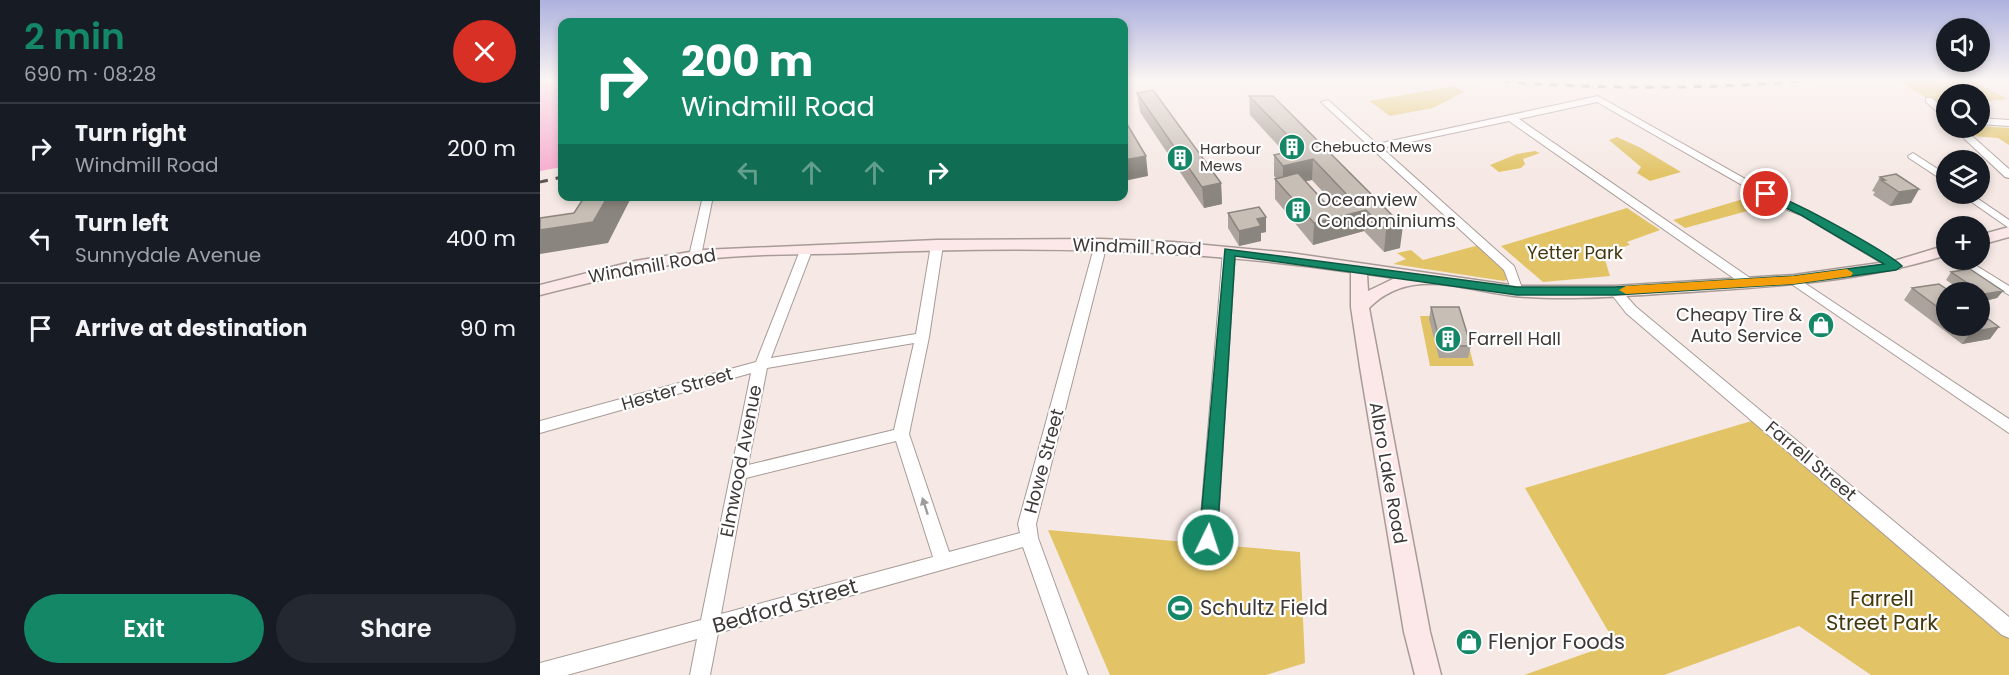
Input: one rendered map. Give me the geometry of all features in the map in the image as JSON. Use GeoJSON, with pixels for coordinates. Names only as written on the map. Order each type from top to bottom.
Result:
{"type":"FeatureCollection","features":[{"type":"Feature","properties":{"kind":"main road"},"geometry":{"type":"LineString","coordinates":[[1990,237],[2009,232]]}},
{"type":"Feature","properties":{"kind":"main road","name":"Windmill Road"},"geometry":{"type":"LineString","coordinates":[[540,290],[635,266],[695,256],[805,253],[937,245],[1101,244],[1229,252],[1517,291],[1615,291],[1746,281],[1794,280],[1896,266],[1936,254]]}},
{"type":"Feature","properties":{"kind":"main road","name":"Albro Lake Road"},"geometry":{"type":"LineString","coordinates":[[1359,269],[1360,307],[1417,632],[1428,675]]}},
{"type":"Feature","properties":{"kind":"main road"},"geometry":{"type":"LineString","coordinates":[[1360,307],[1382,289],[1416,278]]}},
{"type":"Feature","properties":{"kind":"street"},"geometry":{"type":"LineString","coordinates":[[1335,112],[1510,269],[1517,291]]}},
{"type":"Feature","properties":{"kind":"street"},"geometry":{"type":"LineString","coordinates":[[1375,147],[1537,112]]}},
{"type":"Feature","properties":{"kind":"street"},"geometry":{"type":"LineString","coordinates":[[1620,112],[1786,206],[1805,213],[1896,266]]}},
{"type":"Feature","properties":{"kind":"street"},"geometry":{"type":"LineString","coordinates":[[1510,117],[1746,281]]}},
{"type":"Feature","properties":{"kind":"street"},"geometry":{"type":"LineString","coordinates":[[1990,122],[2009,123]]}},
{"type":"Feature","properties":{"kind":"street"},"geometry":{"type":"LineString","coordinates":[[1969,138],[2009,175]]}},
{"type":"Feature","properties":{"kind":"street"},"geometry":{"type":"LineString","coordinates":[[1913,156],[1936,172]]}},
{"type":"Feature","properties":{"kind":"street"},"geometry":{"type":"LineString","coordinates":[[695,256],[707,201]]}},
{"type":"Feature","properties":{"kind":"street"},"geometry":{"type":"LineString","coordinates":[[1979,204],[2009,225]]}},
{"type":"Feature","properties":{"kind":"street","name":"Howe Street"},"geometry":{"type":"LineString","coordinates":[[1078,675],[1029,538],[1027,524],[1101,244]]}},
{"type":"Feature","properties":{"kind":"street"},"geometry":{"type":"LineString","coordinates":[[937,245],[922,337],[901,434],[943,561]]}},
{"type":"Feature","properties":{"kind":"street"},"geometry":{"type":"LineString","coordinates":[[1208,540],[1229,252]]}},
{"type":"Feature","properties":{"kind":"street","name":"Elmwood Avenue"},"geometry":{"type":"LineString","coordinates":[[700,675],[761,365],[805,253]]}},
{"type":"Feature","properties":{"kind":"street"},"geometry":{"type":"LineString","coordinates":[[1975,270],[2009,291]]}},
{"type":"Feature","properties":{"kind":"street"},"geometry":{"type":"LineString","coordinates":[[1794,280],[2009,427]]}},
{"type":"Feature","properties":{"kind":"street","name":"Farrell Street"},"geometry":{"type":"LineString","coordinates":[[1615,291],[1631,310],[2009,629]]}},
{"type":"Feature","properties":{"kind":"street","name":"Hester Street"},"geometry":{"type":"LineString","coordinates":[[540,427],[761,365],[922,337]]}},
{"type":"Feature","properties":{"kind":"street"},"geometry":{"type":"LineString","coordinates":[[738,474],[901,434]]}},
{"type":"Feature","properties":{"kind":"street","name":"Bedford Street"},"geometry":{"type":"LineString","coordinates":[[540,673],[1029,538]]}},
{"type":"Feature","properties":{"kind":"green space"},"geometry":{"type":"Polygon","coordinates":[[[1384,112],[1414,112],[1390,116],[1384,112]]]}},
{"type":"Feature","properties":{"kind":"green space"},"geometry":{"type":"Polygon","coordinates":[[[1990,127],[2009,128],[2009,145],[1998,138],[1990,137],[1990,127]]]}},
{"type":"Feature","properties":{"kind":"green space"},"geometry":{"type":"Polygon","coordinates":[[[1617,137],[1641,148],[1681,172],[1650,181],[1637,173],[1641,167],[1609,140],[1617,137]]]}},
{"type":"Feature","properties":{"kind":"green space"},"geometry":{"type":"Polygon","coordinates":[[[1535,151],[1540,153],[1523,159],[1525,164],[1521,168],[1499,172],[1490,165],[1517,154],[1535,151]]]}},
{"type":"Feature","properties":{"kind":"green space"},"geometry":{"type":"Polygon","coordinates":[[[1760,194],[1773,204],[1685,228],[1673,220],[1760,194]]]}},
{"type":"Feature","properties":{"kind":"green space","name":"Yetter Park"},"geometry":{"type":"Polygon","coordinates":[[[1627,208],[1660,230],[1627,242],[1630,245],[1603,253],[1610,276],[1543,282],[1501,246],[1627,208]]]}},
{"type":"Feature","properties":{"kind":"green space"},"geometry":{"type":"Polygon","coordinates":[[[1479,245],[1505,269],[1509,279],[1504,281],[1393,264],[1406,259],[1397,253],[1411,250],[1423,260],[1479,245]]]}},
{"type":"Feature","properties":{"kind":"green space"},"geometry":{"type":"Polygon","coordinates":[[[1420,316],[1461,316],[1474,366],[1430,366],[1420,316]]]}},
{"type":"Feature","properties":{"kind":"green space","name":"Farrell Street Park"},"geometry":{"type":"Polygon","coordinates":[[[1755,420],[2009,638],[2009,675],[1871,675],[1799,626],[1664,675],[1524,675],[1615,643],[1525,488],[1755,420]]]}},
{"type":"Feature","properties":{"kind":"green space","name":"Schultz Field"},"geometry":{"type":"Polygon","coordinates":[[[1048,530],[1300,552],[1305,663],[1266,675],[1110,675],[1048,530]]]}},
{"type":"Feature","properties":{"kind":"shaded area"},"geometry":{"type":"Polygon","coordinates":[[[540,112],[558,112],[558,168],[540,171],[540,112]]]}},
{"type":"Feature","properties":{"kind":"building"},"geometry":{"type":"Polygon","coordinates":[[[1150,112],[1169,112],[1221,183],[1202,187],[1150,112]]]}},
{"type":"Feature","properties":{"kind":"building"},"geometry":{"type":"Polygon","coordinates":[[[1264,112],[1288,112],[1403,226],[1386,230],[1366,210],[1314,223],[1275,179],[1298,173],[1328,206],[1352,200],[1313,159],[1283,166],[1274,155],[1301,149],[1264,112]]]}},
{"type":"Feature","properties":{"kind":"building"},"geometry":{"type":"Polygon","coordinates":[[[1128,126],[1146,156],[1128,159],[1128,126]]]}},
{"type":"Feature","properties":{"kind":"building"},"geometry":{"type":"Polygon","coordinates":[[[1896,174],[1919,189],[1899,192],[1880,177],[1896,174]]]}},
{"type":"Feature","properties":{"kind":"building"},"geometry":{"type":"Polygon","coordinates":[[[582,201],[605,201],[593,222],[540,230],[540,218],[574,213],[582,201]]]}},
{"type":"Feature","properties":{"kind":"building"},"geometry":{"type":"Polygon","coordinates":[[[1259,207],[1266,217],[1257,219],[1261,226],[1239,231],[1228,213],[1259,207]]]}},
{"type":"Feature","properties":{"kind":"building"},"geometry":{"type":"Polygon","coordinates":[[[1972,270],[1990,282],[1966,282],[1951,272],[1972,270]]]}},
{"type":"Feature","properties":{"kind":"building"},"geometry":{"type":"Polygon","coordinates":[[[1990,282],[2003,291],[1990,293],[1990,282]]]}},
{"type":"Feature","properties":{"kind":"building"},"geometry":{"type":"Polygon","coordinates":[[[1936,284],[1936,306],[1912,288],[1936,284]]]}},
{"type":"Feature","properties":{"kind":"building"},"geometry":{"type":"Polygon","coordinates":[[[1431,307],[1459,307],[1471,346],[1441,346],[1431,307]]]}},
{"type":"Feature","properties":{"kind":"building"},"geometry":{"type":"Polygon","coordinates":[[[1990,320],[1999,327],[1990,329],[1990,320]]]}},
{"type":"Feature","properties":{"kind":"railway"},"geometry":{"type":"LineString","coordinates":[[540,182],[558,178]]}},
{"type":"Feature","properties":{"kind":"slow traffic"},"geometry":{"type":"LineString","coordinates":[[1626,290],[1746,281],[1794,280],[1847,273]]}},
{"type":"Feature","properties":{"kind":"place","name":"Chebucto Mews"},"geometry":{"type":"Point","coordinates":[1292,147]}},
{"type":"Feature","properties":{"kind":"place","name":"Harbour Mews"},"geometry":{"type":"Point","coordinates":[1180,158]}},
{"type":"Feature","properties":{"kind":"place","name":"Oceanview Condominiums"},"geometry":{"type":"Point","coordinates":[1298,210]}},
{"type":"Feature","properties":{"kind":"place","name":"Cheapy Tire & Auto Service"},"geometry":{"type":"Point","coordinates":[1821,325]}},
{"type":"Feature","properties":{"kind":"place","name":"Farrell Hall"},"geometry":{"type":"Point","coordinates":[1448,339]}},
{"type":"Feature","properties":{"kind":"place","name":"Schultz Field"},"geometry":{"type":"Point","coordinates":[1180,608]}},
{"type":"Feature","properties":{"kind":"place","name":"Flenjor Foods"},"geometry":{"type":"Point","coordinates":[1469,642]}},
{"type":"Feature","properties":{"kind":"route"},"geometry":{"type":"LineString","coordinates":[[1208,540],[1229,252],[1290,258],[1517,291],[1615,291],[1746,281],[1794,280],[1896,266],[1805,213],[1786,206],[1766,194]]}}]}
